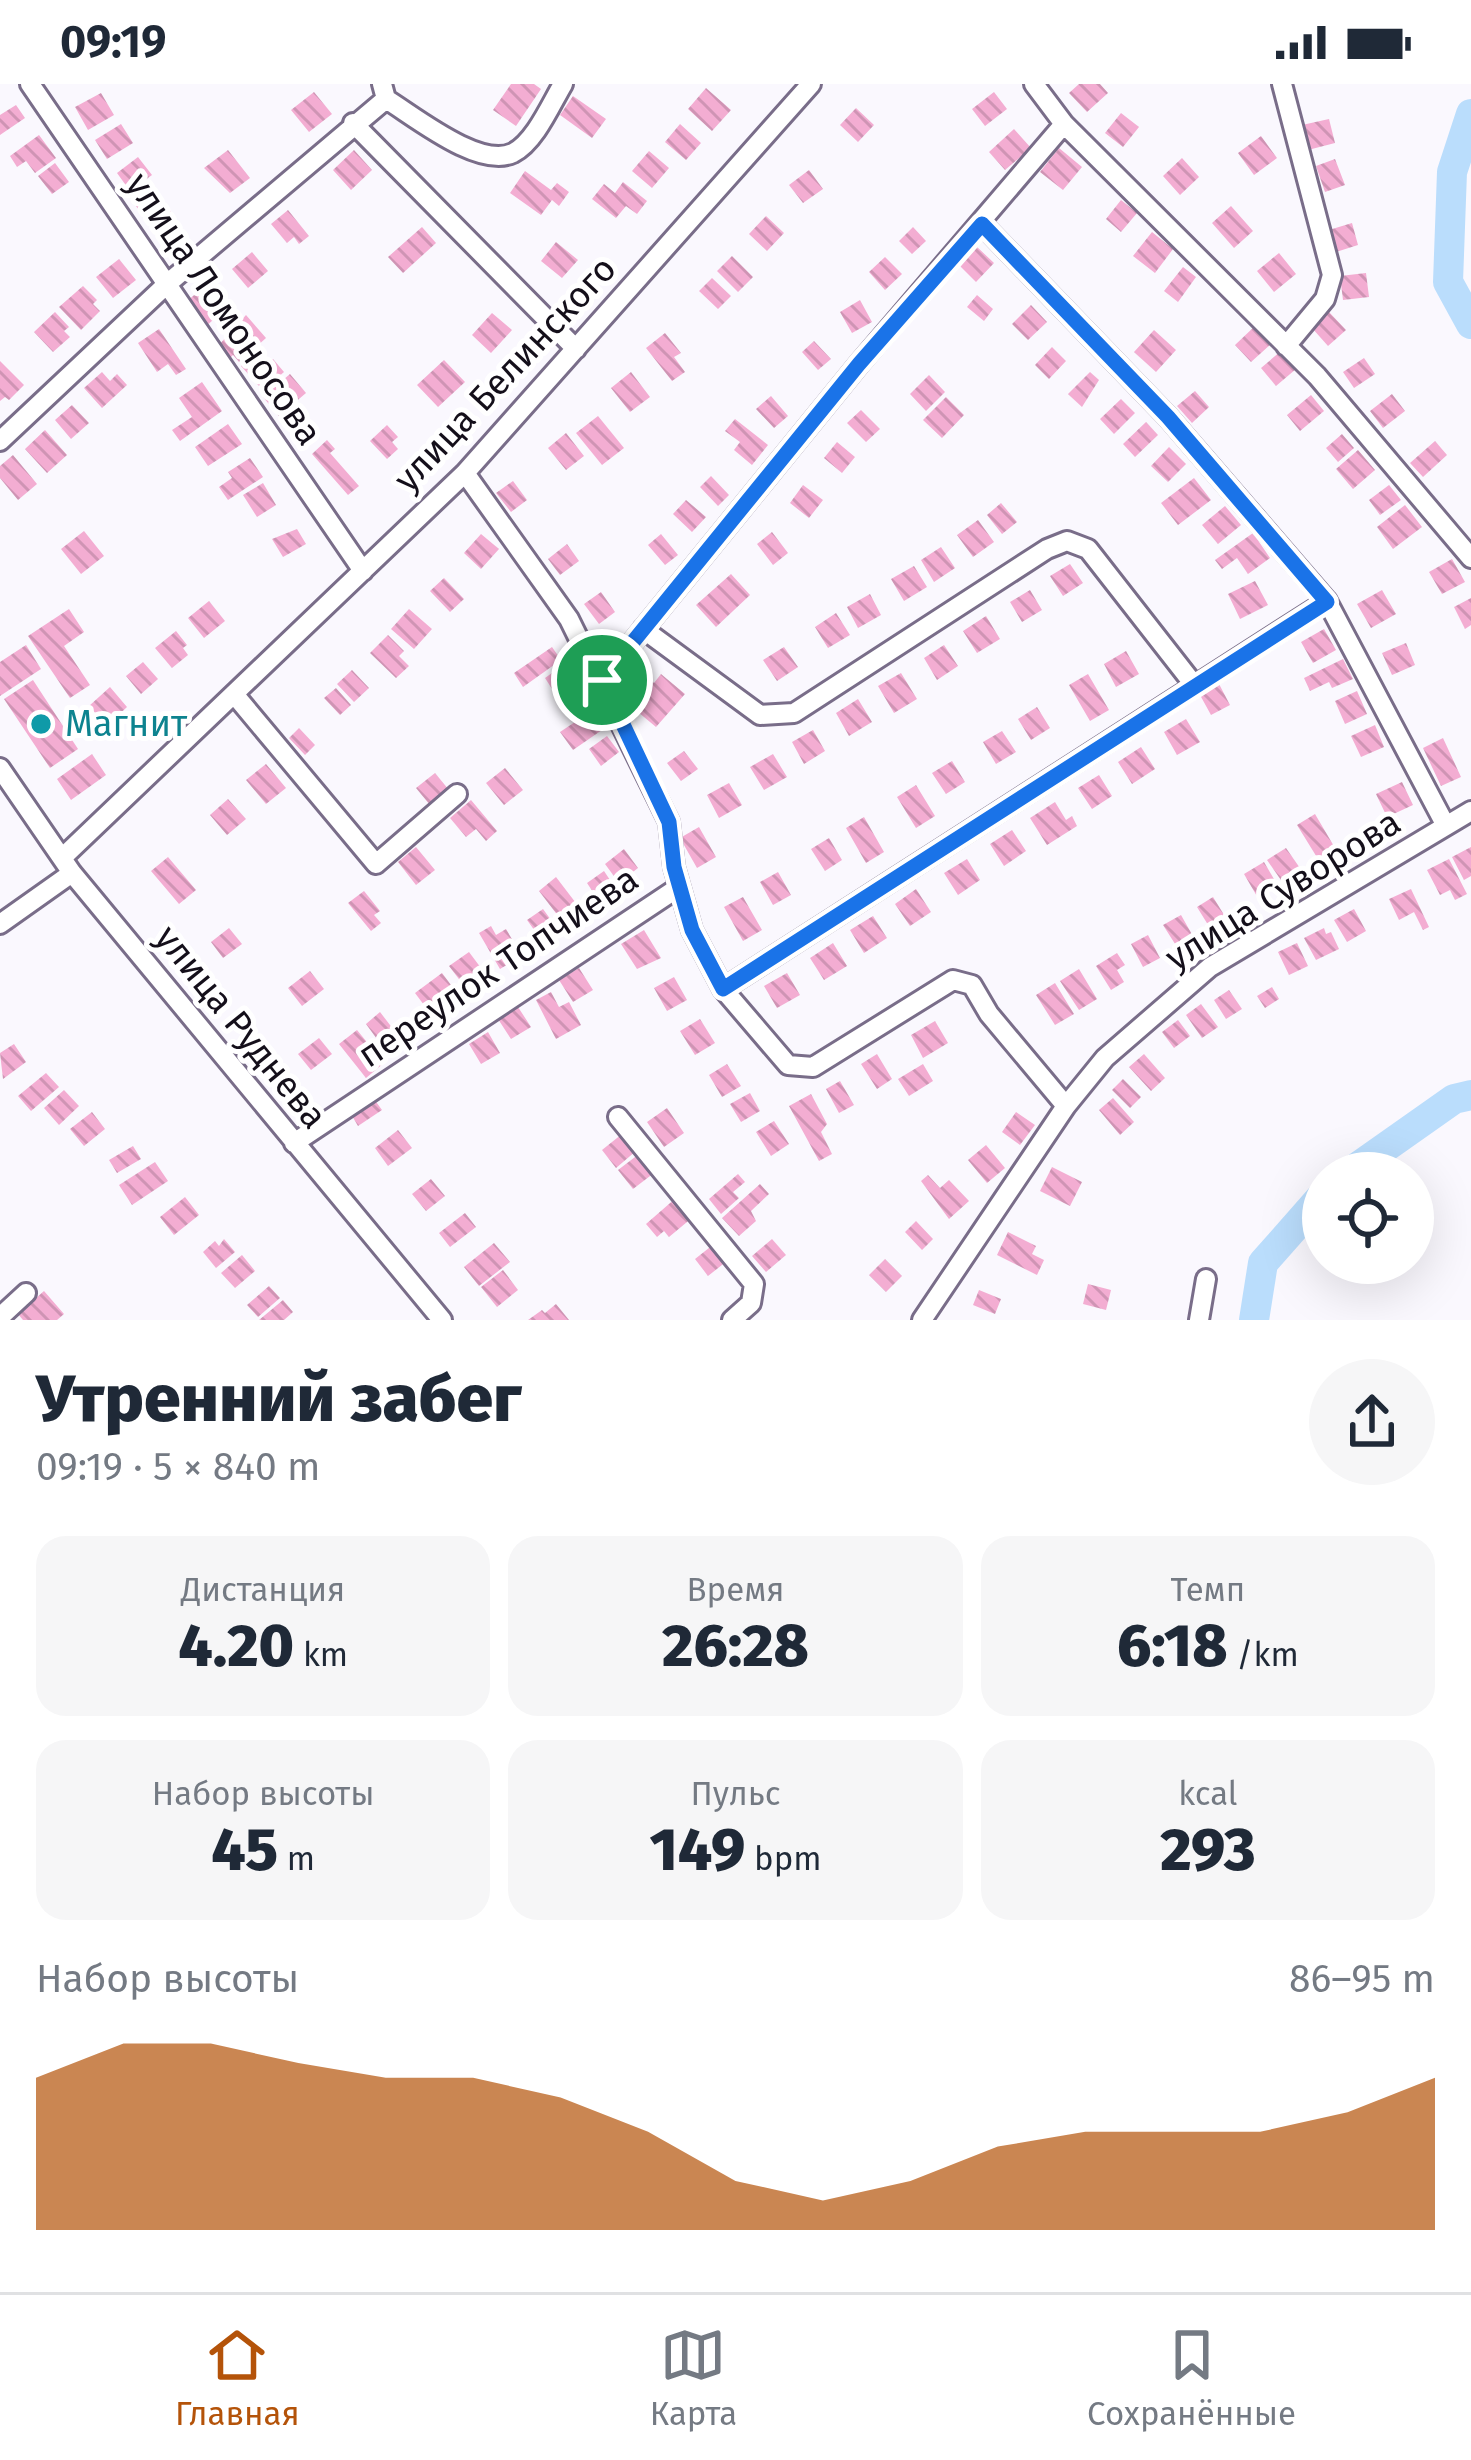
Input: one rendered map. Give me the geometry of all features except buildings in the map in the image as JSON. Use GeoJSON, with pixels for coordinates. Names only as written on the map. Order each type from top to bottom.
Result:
{"type":"FeatureCollection","features":[{"type":"Feature","properties":{"kind":"street","name":"улица Ломоносова"},"geometry":{"type":"LineString","coordinates":[[30,84],[362,571]]}},
{"type":"Feature","properties":{"kind":"street"},"geometry":{"type":"LineString","coordinates":[[0,441],[167,284],[384,92],[467,149],[491,156],[514,152],[533,132],[563,84]]}},
{"type":"Feature","properties":{"kind":"street","name":"улица Белинского"},"geometry":{"type":"LineString","coordinates":[[0,924],[67,866],[234,694],[465,473],[811,84]]}},
{"type":"Feature","properties":{"kind":"street"},"geometry":{"type":"LineString","coordinates":[[1034,84],[1064,124],[1317,376],[1471,558]]}},
{"type":"Feature","properties":{"kind":"street"},"geometry":{"type":"LineString","coordinates":[[1282,84],[1331,274],[1325,299],[1286,346]]}},
{"type":"Feature","properties":{"kind":"street"},"geometry":{"type":"LineString","coordinates":[[353,123],[576,349]]}},
{"type":"Feature","properties":{"kind":"street"},"geometry":{"type":"LineString","coordinates":[[602,680],[859,364],[1064,124]]}},
{"type":"Feature","properties":{"kind":"street"},"geometry":{"type":"LineString","coordinates":[[982,224],[1168,417],[1327,602],[1446,826]]}},
{"type":"Feature","properties":{"kind":"street"},"geometry":{"type":"LineString","coordinates":[[465,473],[569,619],[669,822],[692,930],[723,989],[788,1065],[813,1067],[952,980],[972,985],[989,1014],[1066,1106]]}},
{"type":"Feature","properties":{"kind":"street"},"geometry":{"type":"LineString","coordinates":[[643,629],[760,715],[794,713],[1047,549],[1066,542],[1088,549],[1195,686]]}},
{"type":"Feature","properties":{"kind":"street"},"geometry":{"type":"LineString","coordinates":[[723,989],[1327,602]]}},
{"type":"Feature","properties":{"kind":"street"},"geometry":{"type":"LineString","coordinates":[[234,694],[376,864],[457,794]]}},
{"type":"Feature","properties":{"kind":"street","name":"улица Руднева"},"geometry":{"type":"LineString","coordinates":[[0,768],[67,866],[442,1320]]}},
{"type":"Feature","properties":{"kind":"street","name":"улица Суворова"},"geometry":{"type":"LineString","coordinates":[[922,1320],[1066,1106],[1105,1058],[1210,967],[1471,811]]}},
{"type":"Feature","properties":{"kind":"street","name":"переулок Топчиева"},"geometry":{"type":"LineString","coordinates":[[294,1143],[679,886]]}},
{"type":"Feature","properties":{"kind":"street"},"geometry":{"type":"LineString","coordinates":[[618,1117],[754,1284],[751,1303],[732,1320]]}},
{"type":"Feature","properties":{"kind":"street"},"geometry":{"type":"LineString","coordinates":[[1199,1320],[1206,1280]]}},
{"type":"Feature","properties":{"kind":"street"},"geometry":{"type":"LineString","coordinates":[[0,1317],[26,1293]]}},
{"type":"Feature","properties":{"kind":"waterway"},"geometry":{"type":"LineString","coordinates":[[1471,114],[1452,172],[1448,282],[1471,324]]}},
{"type":"Feature","properties":{"kind":"waterway"},"geometry":{"type":"LineString","coordinates":[[1379,1152],[1454,1099],[1471,1095]]}},
{"type":"Feature","properties":{"kind":"waterway"},"geometry":{"type":"LineString","coordinates":[[1254,1320],[1263,1263],[1302,1219]]}},
{"type":"Feature","properties":{"kind":"place","name":"Магнит"},"geometry":{"type":"Point","coordinates":[41,724]}},
{"type":"Feature","properties":{"kind":"route"},"geometry":{"type":"LineString","coordinates":[[982,224],[1168,417],[1327,602],[723,989],[692,930],[674,867],[669,822],[602,680],[859,364],[982,224]]}}]}
